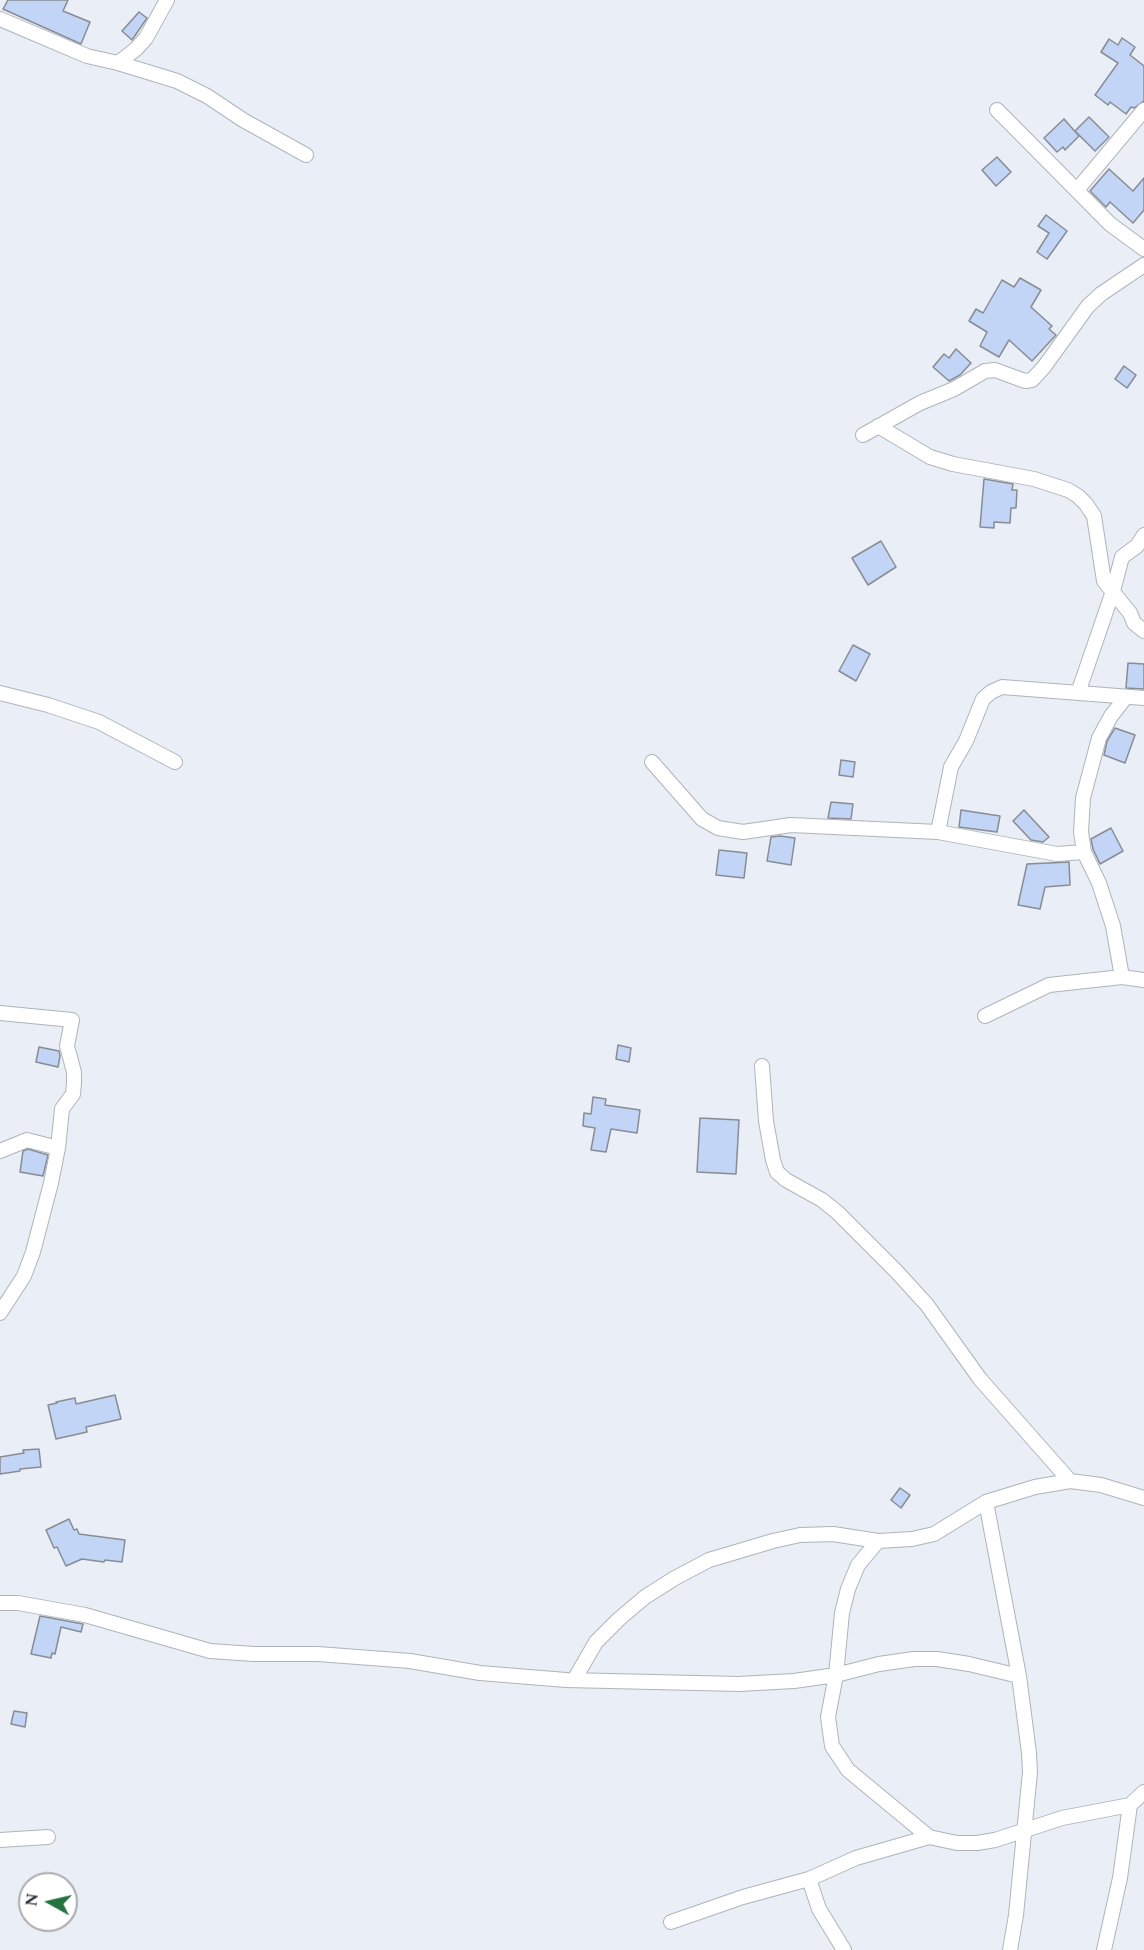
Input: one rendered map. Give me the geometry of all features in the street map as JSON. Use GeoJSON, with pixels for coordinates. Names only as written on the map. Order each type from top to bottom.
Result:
{"type":"FeatureCollection","features":[{"type":"Feature","properties":{"kind":"street"},"geometry":{"type":"LineString","coordinates":[[118,63],[146,38],[167,0]]}},
{"type":"Feature","properties":{"kind":"street"},"geometry":{"type":"LineString","coordinates":[[0,19],[87,56],[177,81],[207,96],[243,120],[306,155]]}},
{"type":"Feature","properties":{"kind":"street"},"geometry":{"type":"LineString","coordinates":[[998,110],[1110,224],[1144,249]]}},
{"type":"Feature","properties":{"kind":"street"},"geometry":{"type":"LineString","coordinates":[[1077,190],[1144,110]]}},
{"type":"Feature","properties":{"kind":"street"},"geometry":{"type":"LineString","coordinates":[[863,435],[920,403],[954,389],[985,371],[995,370],[1025,381],[1032,380],[1051,358],[1088,306],[1101,294],[1144,265]]}},
{"type":"Feature","properties":{"kind":"street"},"geometry":{"type":"LineString","coordinates":[[878,426],[930,457],[953,464],[1034,479],[1068,490],[1078,496],[1094,516],[1104,581],[1130,613],[1134,623],[1144,631]]}},
{"type":"Feature","properties":{"kind":"street"},"geometry":{"type":"LineString","coordinates":[[1078,693],[1113,591],[1122,557],[1137,546],[1144,535]]}},
{"type":"Feature","properties":{"kind":"street"},"geometry":{"type":"LineString","coordinates":[[938,832],[948,776],[955,758],[966,741],[983,699],[991,692],[1002,687],[1144,698]]}},
{"type":"Feature","properties":{"kind":"street"},"geometry":{"type":"LineString","coordinates":[[0,693],[48,705],[99,722],[175,762]]}},
{"type":"Feature","properties":{"kind":"street"},"geometry":{"type":"LineString","coordinates":[[1122,977],[1113,926],[1099,883],[1084,852],[1081,832],[1083,798],[1099,738],[1126,698]]}},
{"type":"Feature","properties":{"kind":"street"},"geometry":{"type":"LineString","coordinates":[[652,762],[702,819],[718,828],[743,832],[791,825],[938,832],[1057,854],[1084,852]]}},
{"type":"Feature","properties":{"kind":"street"},"geometry":{"type":"LineString","coordinates":[[985,1016],[1049,985],[1122,977],[1144,980]]}},
{"type":"Feature","properties":{"kind":"street"},"geometry":{"type":"LineString","coordinates":[[0,1013],[72,1020],[66,1046],[74,1072],[74,1089],[62,1109],[51,1183],[33,1252],[24,1276],[0,1313]]}},
{"type":"Feature","properties":{"kind":"street"},"geometry":{"type":"LineString","coordinates":[[762,1066],[766,1121],[777,1172],[837,1212],[896,1271],[927,1305],[980,1379],[1070,1481]]}},
{"type":"Feature","properties":{"kind":"street"},"geometry":{"type":"LineString","coordinates":[[0,1150],[27,1140],[57,1148]]}},
{"type":"Feature","properties":{"kind":"street"},"geometry":{"type":"LineString","coordinates":[[574,1680],[596,1642],[619,1619],[655,1591],[710,1560],[800,1535],[832,1534],[878,1541],[903,1540],[934,1534],[986,1502],[1035,1487],[1070,1481],[1101,1485],[1144,1498]]}},
{"type":"Feature","properties":{"kind":"street"},"geometry":{"type":"LineString","coordinates":[[986,1502],[1019,1676],[1030,1772],[1016,1915],[1010,1950]]}},
{"type":"Feature","properties":{"kind":"street"},"geometry":{"type":"LineString","coordinates":[[878,1541],[858,1565],[848,1589],[842,1613],[836,1676],[828,1717],[832,1746],[848,1770],[929,1837],[957,1843],[977,1843],[1023,1832],[1062,1818],[1130,1805],[1144,1792]]}},
{"type":"Feature","properties":{"kind":"street"},"geometry":{"type":"LineString","coordinates":[[0,1603],[18,1603],[85,1615],[210,1651],[254,1654],[318,1653],[410,1661],[480,1673],[574,1680],[739,1684],[794,1681],[836,1676],[879,1664],[914,1659],[936,1659],[969,1664],[1019,1676]]}},
{"type":"Feature","properties":{"kind":"street"},"geometry":{"type":"LineString","coordinates":[[1104,1950],[1120,1878],[1130,1805]]}},
{"type":"Feature","properties":{"kind":"street"},"geometry":{"type":"LineString","coordinates":[[0,1839],[48,1837]]}},
{"type":"Feature","properties":{"kind":"street"},"geometry":{"type":"LineString","coordinates":[[671,1922],[743,1897],[809,1879],[856,1858],[929,1837]]}},
{"type":"Feature","properties":{"kind":"street"},"geometry":{"type":"LineString","coordinates":[[809,1879],[819,1909],[844,1950]]}},
{"type":"Feature","properties":{"kind":"building"},"geometry":{"type":"Polygon","coordinates":[[[8,0],[68,0],[63,11],[90,22],[81,44],[3,9],[8,0]]]}},
{"type":"Feature","properties":{"kind":"building"},"geometry":{"type":"Polygon","coordinates":[[[139,12],[147,18],[132,40],[122,31],[139,12]]]}},
{"type":"Feature","properties":{"kind":"building"},"geometry":{"type":"Polygon","coordinates":[[[1122,38],[1135,47],[1130,55],[1144,66],[1144,101],[1134,108],[1131,107],[1126,114],[1110,102],[1108,105],[1095,95],[1118,63],[1101,52],[1109,39],[1118,45],[1122,38]]]}},
{"type":"Feature","properties":{"kind":"building"},"geometry":{"type":"Polygon","coordinates":[[[1089,117],[1109,137],[1095,151],[1075,131],[1089,117]]]}},
{"type":"Feature","properties":{"kind":"building"},"geometry":{"type":"Polygon","coordinates":[[[1064,119],[1079,136],[1065,150],[1063,147],[1057,152],[1044,138],[1064,119]]]}},
{"type":"Feature","properties":{"kind":"building"},"geometry":{"type":"Polygon","coordinates":[[[997,157],[1011,172],[996,186],[982,170],[997,157]]]}},
{"type":"Feature","properties":{"kind":"building"},"geometry":{"type":"Polygon","coordinates":[[[1109,169],[1133,191],[1144,178],[1144,210],[1133,223],[1110,202],[1106,207],[1090,191],[1109,169]]]}},
{"type":"Feature","properties":{"kind":"building"},"geometry":{"type":"Polygon","coordinates":[[[1046,215],[1067,231],[1047,259],[1037,252],[1049,233],[1038,226],[1046,215]]]}},
{"type":"Feature","properties":{"kind":"building"},"geometry":{"type":"Polygon","coordinates":[[[1020,278],[1041,290],[1031,307],[1052,326],[1049,329],[1056,335],[1032,361],[1009,340],[999,357],[980,346],[987,332],[969,321],[976,309],[983,313],[1002,280],[1014,287],[1020,278]]]}},
{"type":"Feature","properties":{"kind":"building"},"geometry":{"type":"Polygon","coordinates":[[[956,349],[971,363],[960,375],[949,381],[933,367],[944,354],[949,358],[956,349]]]}},
{"type":"Feature","properties":{"kind":"building"},"geometry":{"type":"Polygon","coordinates":[[[1124,366],[1136,375],[1127,388],[1115,379],[1124,366]]]}},
{"type":"Feature","properties":{"kind":"building"},"geometry":{"type":"Polygon","coordinates":[[[984,479],[1013,484],[1012,490],[1017,490],[1016,508],[1011,508],[1010,523],[994,522],[994,528],[980,527],[984,479]]]}},
{"type":"Feature","properties":{"kind":"building"},"geometry":{"type":"Polygon","coordinates":[[[881,541],[896,567],[868,585],[852,558],[881,541]]]}},
{"type":"Feature","properties":{"kind":"building"},"geometry":{"type":"Polygon","coordinates":[[[853,645],[870,654],[856,681],[839,671],[853,645]]]}},
{"type":"Feature","properties":{"kind":"building"},"geometry":{"type":"Polygon","coordinates":[[[1128,663],[1144,664],[1144,689],[1126,688],[1128,663]]]}},
{"type":"Feature","properties":{"kind":"building"},"geometry":{"type":"Polygon","coordinates":[[[1115,728],[1135,735],[1125,763],[1104,755],[1107,741],[1115,728]]]}},
{"type":"Feature","properties":{"kind":"building"},"geometry":{"type":"Polygon","coordinates":[[[841,760],[855,762],[853,777],[839,775],[841,760]]]}},
{"type":"Feature","properties":{"kind":"building"},"geometry":{"type":"Polygon","coordinates":[[[831,802],[853,804],[851,819],[828,818],[831,802]]]}},
{"type":"Feature","properties":{"kind":"building"},"geometry":{"type":"Polygon","coordinates":[[[961,810],[1000,816],[997,832],[959,827],[961,810]]]}},
{"type":"Feature","properties":{"kind":"building"},"geometry":{"type":"Polygon","coordinates":[[[1024,810],[1049,837],[1043,842],[1031,840],[1013,821],[1024,810]]]}},
{"type":"Feature","properties":{"kind":"building"},"geometry":{"type":"Polygon","coordinates":[[[1111,828],[1123,851],[1100,864],[1091,839],[1111,828]]]}},
{"type":"Feature","properties":{"kind":"building"},"geometry":{"type":"Polygon","coordinates":[[[771,837],[795,838],[791,865],[767,861],[771,837]]]}},
{"type":"Feature","properties":{"kind":"building"},"geometry":{"type":"Polygon","coordinates":[[[719,850],[747,853],[744,878],[716,875],[719,850]]]}},
{"type":"Feature","properties":{"kind":"building"},"geometry":{"type":"Polygon","coordinates":[[[1069,862],[1070,885],[1045,887],[1040,909],[1018,905],[1027,864],[1069,862]]]}},
{"type":"Feature","properties":{"kind":"building"},"geometry":{"type":"Polygon","coordinates":[[[618,1045],[631,1048],[629,1062],[616,1059],[618,1045]]]}},
{"type":"Feature","properties":{"kind":"building"},"geometry":{"type":"Polygon","coordinates":[[[39,1047],[59,1051],[58,1067],[36,1062],[39,1047]]]}},
{"type":"Feature","properties":{"kind":"building"},"geometry":{"type":"Polygon","coordinates":[[[593,1097],[606,1099],[605,1105],[640,1110],[637,1133],[611,1129],[606,1152],[591,1150],[595,1128],[583,1126],[584,1113],[591,1114],[593,1097]]]}},
{"type":"Feature","properties":{"kind":"building"},"geometry":{"type":"Polygon","coordinates":[[[700,1118],[739,1120],[736,1174],[697,1172],[700,1118]]]}},
{"type":"Feature","properties":{"kind":"building"},"geometry":{"type":"Polygon","coordinates":[[[28,1149],[48,1155],[43,1176],[20,1172],[23,1151],[28,1149]]]}},
{"type":"Feature","properties":{"kind":"building"},"geometry":{"type":"Polygon","coordinates":[[[115,1395],[121,1419],[86,1427],[87,1432],[56,1439],[48,1405],[75,1398],[76,1404],[115,1395]]]}},
{"type":"Feature","properties":{"kind":"building"},"geometry":{"type":"Polygon","coordinates":[[[39,1449],[41,1467],[0,1474],[0,1457],[24,1453],[23,1450],[39,1449]]]}},
{"type":"Feature","properties":{"kind":"building"},"geometry":{"type":"Polygon","coordinates":[[[900,1488],[910,1495],[901,1508],[891,1500],[900,1488]]]}},
{"type":"Feature","properties":{"kind":"building"},"geometry":{"type":"Polygon","coordinates":[[[69,1519],[74,1530],[77,1529],[79,1534],[125,1540],[122,1562],[82,1559],[66,1566],[46,1530],[69,1519]]]}},
{"type":"Feature","properties":{"kind":"building"},"geometry":{"type":"Polygon","coordinates":[[[40,1616],[83,1624],[81,1632],[61,1627],[55,1654],[52,1653],[51,1658],[31,1654],[40,1616]]]}},
{"type":"Feature","properties":{"kind":"building"},"geometry":{"type":"Polygon","coordinates":[[[14,1711],[27,1713],[25,1727],[11,1724],[14,1711]]]}}]}
